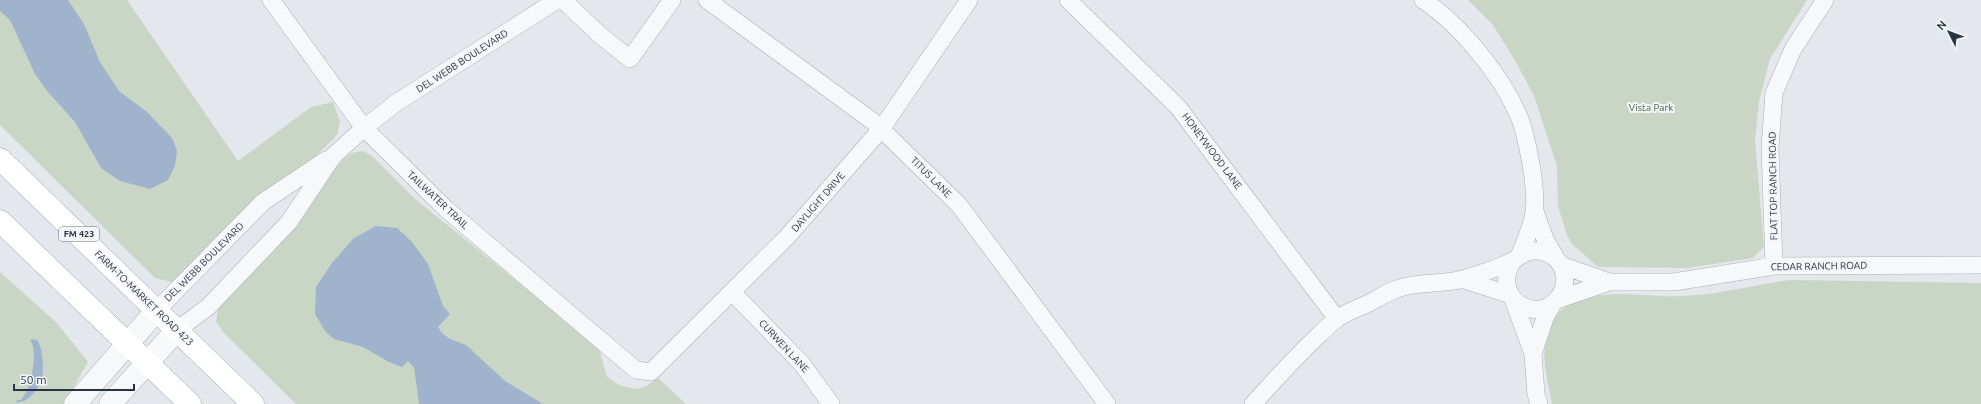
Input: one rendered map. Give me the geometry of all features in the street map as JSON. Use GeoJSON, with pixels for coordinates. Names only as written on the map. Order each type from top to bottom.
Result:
{"type":"FeatureCollection","features":[{"type":"Feature","properties":{"kind":"main road","name":"FARM-TO-MARKET ROAD 423"},"geometry":{"type":"LineString","coordinates":[[0,159],[253,404]]}},
{"type":"Feature","properties":{"kind":"main road"},"geometry":{"type":"LineString","coordinates":[[0,221],[190,404]]}},
{"type":"Feature","properties":{"kind":"street","name":"TAILWATER TRAIL"},"geometry":{"type":"LineString","coordinates":[[271,0],[364,128],[446,209],[636,370]]}},
{"type":"Feature","properties":{"kind":"street","name":"DEL WEBB BOULEVARD"},"geometry":{"type":"LineString","coordinates":[[75,404],[157,310],[263,202],[333,156],[364,128],[396,104],[557,0]]}},
{"type":"Feature","properties":{"kind":"street"},"geometry":{"type":"LineString","coordinates":[[564,0],[600,35],[630,59],[672,0]]}},
{"type":"Feature","properties":{"kind":"street","name":"TITUS LANE"},"geometry":{"type":"LineString","coordinates":[[706,0],[882,128],[959,205],[1107,404]]}},
{"type":"Feature","properties":{"kind":"street","name":"DAYLIGHT DRIVE"},"geometry":{"type":"LineString","coordinates":[[636,370],[651,372],[787,237],[882,128],[969,0]]}},
{"type":"Feature","properties":{"kind":"street","name":"HONEYWOOD LANE"},"geometry":{"type":"LineString","coordinates":[[1068,0],[1178,107],[1337,319]]}},
{"type":"Feature","properties":{"kind":"street"},"geometry":{"type":"LineString","coordinates":[[1253,404],[1308,345],[1337,319],[1398,288],[1461,279],[1517,258],[1532,223],[1534,211],[1534,186],[1529,155],[1520,119],[1503,88],[1482,55],[1456,27],[1423,0]]}},
{"type":"Feature","properties":{"kind":"street","name":"FLAT TOP RANCH ROAD"},"geometry":{"type":"LineString","coordinates":[[1774,266],[1770,148],[1774,93],[1793,49],[1825,0]]}},
{"type":"Feature","properties":{"kind":"street","name":"DEL WEBB BOULEVARD"},"geometry":{"type":"LineString","coordinates":[[110,404],[146,362],[177,330],[208,307],[288,222],[333,156]]}},
{"type":"Feature","properties":{"kind":"street"},"geometry":{"type":"LineString","coordinates":[[1533,354],[1545,318],[1565,283],[1558,262],[1545,239],[1534,211]]}},
{"type":"Feature","properties":{"kind":"street"},"geometry":{"type":"LineString","coordinates":[[1539,404],[1536,394],[1533,354],[1506,283],[1506,277],[1510,265],[1525,252],[1538,250],[1550,254],[1558,262]]}},
{"type":"Feature","properties":{"kind":"street","name":"CEDAR RANCH ROAD"},"geometry":{"type":"LineString","coordinates":[[1558,262],[1609,282]]}},
{"type":"Feature","properties":{"kind":"street","name":"CEDAR RANCH ROAD"},"geometry":{"type":"LineString","coordinates":[[1555,301],[1609,282],[1674,282],[1774,266],[1981,265]]}},
{"type":"Feature","properties":{"kind":"street"},"geometry":{"type":"LineString","coordinates":[[1461,279],[1512,297],[1529,308],[1542,308],[1555,301]]}},
{"type":"Feature","properties":{"kind":"street","name":"CURWEN LANE"},"geometry":{"type":"LineString","coordinates":[[732,292],[802,364],[831,404]]}},
{"type":"Feature","properties":{"kind":"green space"},"geometry":{"type":"Polygon","coordinates":[[[0,0],[127,0],[238,161],[311,107],[333,102],[340,122],[337,135],[307,165],[182,276],[171,282],[155,278],[0,125],[0,0]]]}},
{"type":"Feature","properties":{"kind":"green space","name":"Vista Park"},"geometry":{"type":"Polygon","coordinates":[[[1468,0],[1807,0],[1770,59],[1759,101],[1755,140],[1764,247],[1753,258],[1687,268],[1598,267],[1571,243],[1566,232],[1558,206],[1557,166],[1534,96],[1516,62],[1493,25],[1468,0]]]}},
{"type":"Feature","properties":{"kind":"green space"},"geometry":{"type":"Polygon","coordinates":[[[362,151],[371,155],[414,198],[592,342],[600,352],[607,377],[619,385],[635,389],[645,387],[658,378],[686,404],[296,404],[224,333],[216,322],[219,304],[324,180],[345,158],[352,153],[362,151]]]}},
{"type":"Feature","properties":{"kind":"green space"},"geometry":{"type":"Polygon","coordinates":[[[0,272],[57,323],[88,362],[64,404],[0,404],[0,272]]]}},
{"type":"Feature","properties":{"kind":"green space"},"geometry":{"type":"Polygon","coordinates":[[[1792,280],[1981,283],[1981,404],[1552,404],[1545,366],[1545,344],[1552,322],[1564,308],[1581,299],[1600,295],[1621,294],[1664,296],[1697,295],[1724,292],[1792,280]]]}},
{"type":"Feature","properties":{"kind":"water"},"geometry":{"type":"Polygon","coordinates":[[[0,0],[68,0],[84,24],[100,62],[119,91],[147,112],[172,138],[177,151],[175,166],[168,180],[150,189],[120,181],[101,168],[75,122],[47,91],[35,74],[10,20],[0,11],[0,0]]]}},
{"type":"Feature","properties":{"kind":"water"},"geometry":{"type":"Polygon","coordinates":[[[376,226],[397,228],[412,242],[428,264],[443,306],[450,314],[438,327],[442,333],[450,339],[466,345],[505,381],[543,404],[419,404],[414,367],[408,361],[402,367],[389,362],[363,347],[334,339],[325,331],[315,314],[316,287],[332,263],[354,238],[376,226]]]}},
{"type":"Feature","properties":{"kind":"water"},"geometry":{"type":"Polygon","coordinates":[[[30,340],[37,340],[41,348],[43,363],[42,378],[39,386],[29,398],[21,402],[17,402],[16,400],[21,400],[25,395],[31,379],[34,361],[33,346],[30,340]]]}}]}
